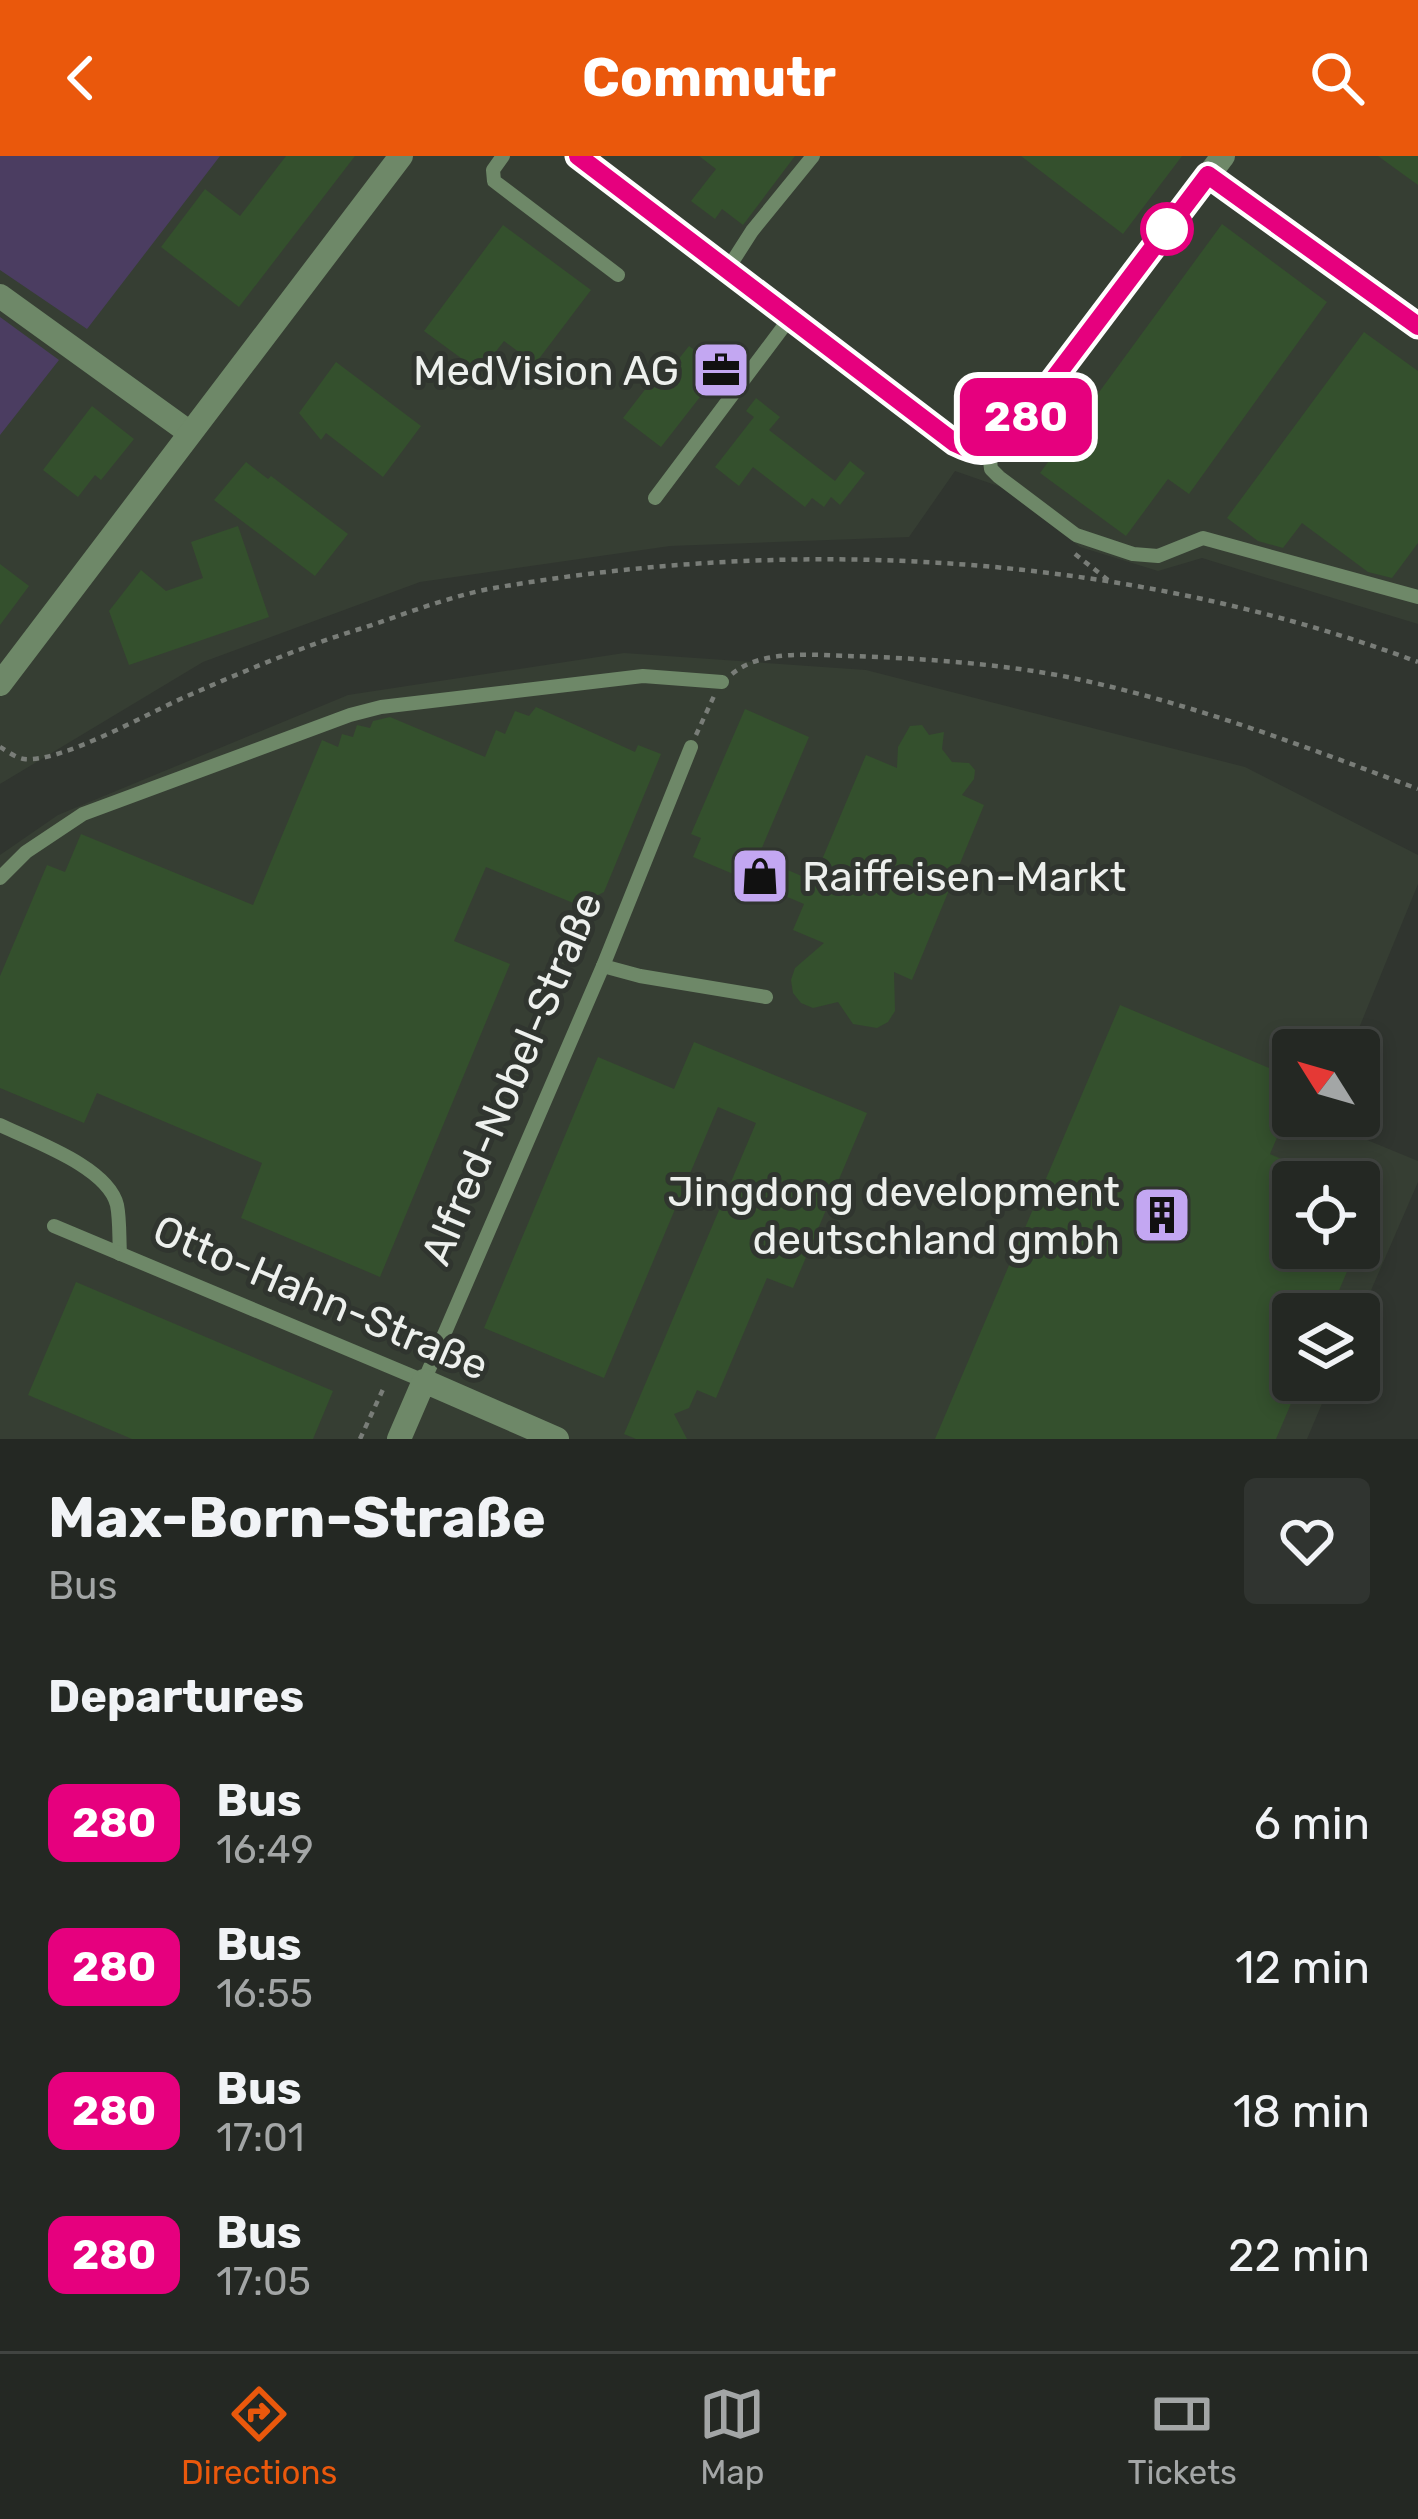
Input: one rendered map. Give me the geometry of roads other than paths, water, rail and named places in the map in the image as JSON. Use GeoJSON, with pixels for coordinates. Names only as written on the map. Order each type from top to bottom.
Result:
{"type":"FeatureCollection","features":[{"type":"Feature","properties":{"kind":"street"},"geometry":{"type":"LineString","coordinates":[[0,684],[401,156]]}},
{"type":"Feature","properties":{"kind":"street"},"geometry":{"type":"LineString","coordinates":[[587,159],[955,443],[984,452],[1006,442],[1216,165],[1418,326]]}},
{"type":"Feature","properties":{"kind":"street"},"geometry":{"type":"LineString","coordinates":[[0,296],[190,434]]}},
{"type":"Feature","properties":{"kind":"street","name":"Alfred-Nobel-Straße"},"geometry":{"type":"LineString","coordinates":[[399,1439],[424,1382]]}},
{"type":"Feature","properties":{"kind":"street","name":"Otto-Hahn-Straße"},"geometry":{"type":"LineString","coordinates":[[424,1382],[557,1439]]}},
{"type":"Feature","properties":{"kind":"lane"},"geometry":{"type":"LineString","coordinates":[[503,156],[493,170],[494,181],[618,275]]}},
{"type":"Feature","properties":{"kind":"lane"},"geometry":{"type":"LineString","coordinates":[[727,270],[813,156]]}},
{"type":"Feature","properties":{"kind":"lane"},"geometry":{"type":"LineString","coordinates":[[656,498],[790,318]]}},
{"type":"Feature","properties":{"kind":"lane"},"geometry":{"type":"LineString","coordinates":[[984,452],[999,477],[1076,536],[1133,554],[1158,556],[1203,538],[1418,597]]}},
{"type":"Feature","properties":{"kind":"lane"},"geometry":{"type":"LineString","coordinates":[[0,878],[26,852],[83,814],[350,715],[381,707],[643,676],[722,682]]}},
{"type":"Feature","properties":{"kind":"lane","name":"Alfred-Nobel-Straße"},"geometry":{"type":"LineString","coordinates":[[424,1382],[691,747]]}},
{"type":"Feature","properties":{"kind":"lane"},"geometry":{"type":"LineString","coordinates":[[603,965],[640,976],[766,997]]}},
{"type":"Feature","properties":{"kind":"lane"},"geometry":{"type":"LineString","coordinates":[[0,1125],[68,1157],[110,1188],[117,1205],[120,1254]]}},
{"type":"Feature","properties":{"kind":"lane","name":"Otto-Hahn-Straße"},"geometry":{"type":"LineString","coordinates":[[54,1226],[424,1382]]}},
{"type":"Feature","properties":{"kind":"place","name":"MedVision AG"},"geometry":{"type":"Point","coordinates":[721,370]}},
{"type":"Feature","properties":{"kind":"place","name":"Raiffeisen-Markt"},"geometry":{"type":"Point","coordinates":[760,876]}},
{"type":"Feature","properties":{"kind":"place","name":"Jingdong development deutschland gmbh"},"geometry":{"type":"Point","coordinates":[1162,1215]}}]}
